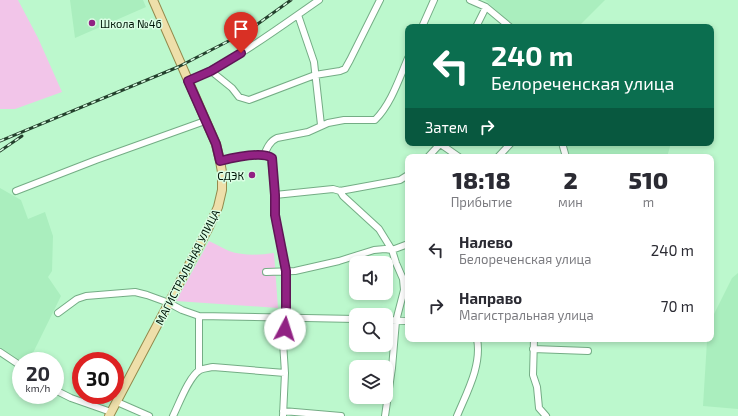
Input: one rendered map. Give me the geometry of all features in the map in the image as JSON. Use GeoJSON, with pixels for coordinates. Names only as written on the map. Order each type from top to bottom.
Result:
{"type":"FeatureCollection","features":[{"type":"Feature","properties":{"kind":"main road","name":"МАГИСТРАЛЬНАЯ УЛИЦА"},"geometry":{"type":"LineString","coordinates":[[124,389],[208,229],[218,207],[223,184],[216,144],[153,0]]}},
{"type":"Feature","properties":{"kind":"main road","name":"МАГИСТРАЛЬНАЯ УЛИЦА"},"geometry":{"type":"LineString","coordinates":[[110,414],[116,404]]}},
{"type":"Feature","properties":{"kind":"street"},"geometry":{"type":"LineString","coordinates":[[188,81],[211,71],[241,53],[319,0]]}},
{"type":"Feature","properties":{"kind":"street"},"geometry":{"type":"LineString","coordinates":[[211,71],[232,88],[239,97],[249,100],[316,75],[340,71],[345,68],[380,0]]}},
{"type":"Feature","properties":{"kind":"street"},"geometry":{"type":"LineString","coordinates":[[423,24],[434,0]]}},
{"type":"Feature","properties":{"kind":"street"},"geometry":{"type":"LineString","coordinates":[[470,0],[486,7],[506,24]]}},
{"type":"Feature","properties":{"kind":"street"},"geometry":{"type":"LineString","coordinates":[[478,24],[486,7]]}},
{"type":"Feature","properties":{"kind":"street"},"geometry":{"type":"LineString","coordinates":[[298,15],[314,62],[321,125]]}},
{"type":"Feature","properties":{"kind":"street"},"geometry":{"type":"LineString","coordinates":[[264,155],[273,140],[308,132],[328,123],[344,120],[375,120],[388,102],[405,65]]}},
{"type":"Feature","properties":{"kind":"street"},"geometry":{"type":"LineString","coordinates":[[16,191],[96,160],[205,121]]}},
{"type":"Feature","properties":{"kind":"street"},"geometry":{"type":"LineString","coordinates":[[431,154],[437,146]]}},
{"type":"Feature","properties":{"kind":"street"},"geometry":{"type":"LineString","coordinates":[[442,146],[454,154]]}},
{"type":"Feature","properties":{"kind":"street"},"geometry":{"type":"LineString","coordinates":[[501,154],[508,146]]}},
{"type":"Feature","properties":{"kind":"street"},"geometry":{"type":"LineString","coordinates":[[220,161],[240,157],[264,155],[272,158],[275,215],[286,271],[286,317],[283,342],[285,373],[283,414],[341,416]]}},
{"type":"Feature","properties":{"kind":"street"},"geometry":{"type":"LineString","coordinates":[[275,195],[333,189],[340,191],[400,180],[405,177]]}},
{"type":"Feature","properties":{"kind":"street"},"geometry":{"type":"LineString","coordinates":[[340,191],[343,196],[379,229],[392,250],[396,263],[405,278],[404,290],[396,321],[392,368],[385,416]]}},
{"type":"Feature","properties":{"kind":"street"},"geometry":{"type":"LineString","coordinates":[[266,272],[295,271],[339,261],[374,250],[386,248],[392,250],[405,245]]}},
{"type":"Feature","properties":{"kind":"street"},"geometry":{"type":"LineString","coordinates":[[58,313],[77,299],[86,296],[135,292],[169,303],[182,310],[199,316],[349,319]]}},
{"type":"Feature","properties":{"kind":"street"},"geometry":{"type":"LineString","coordinates":[[173,416],[192,379],[199,370],[199,316]]}},
{"type":"Feature","properties":{"kind":"street"},"geometry":{"type":"LineString","coordinates":[[393,321],[405,321]]}},
{"type":"Feature","properties":{"kind":"street"},"geometry":{"type":"LineString","coordinates":[[457,416],[475,369],[479,354],[477,342]]}},
{"type":"Feature","properties":{"kind":"street"},"geometry":{"type":"LineString","coordinates":[[534,342],[534,375],[539,408],[546,416]]}},
{"type":"Feature","properties":{"kind":"street"},"geometry":{"type":"LineString","coordinates":[[533,349],[588,351]]}},
{"type":"Feature","properties":{"kind":"street"},"geometry":{"type":"LineString","coordinates":[[0,352],[12,360]]}},
{"type":"Feature","properties":{"kind":"street"},"geometry":{"type":"LineString","coordinates":[[199,370],[213,367],[285,373]]}},
{"type":"Feature","properties":{"kind":"street"},"geometry":{"type":"LineString","coordinates":[[64,394],[110,414]]}},
{"type":"Feature","properties":{"kind":"street"},"geometry":{"type":"LineString","coordinates":[[122,404],[149,416]]}},
{"type":"Feature","properties":{"kind":"shaded area"},"geometry":{"type":"Polygon","coordinates":[[[0,0],[18,0],[38,38],[62,92],[15,109],[0,109],[0,0]]]}},
{"type":"Feature","properties":{"kind":"shaded area","name":"Школа №46"},"geometry":{"type":"Polygon","coordinates":[[[70,0],[143,0],[146,7],[75,38],[70,0]]]}},
{"type":"Feature","properties":{"kind":"shaded area"},"geometry":{"type":"Polygon","coordinates":[[[485,0],[605,0],[581,24],[512,24],[485,0]]]}},
{"type":"Feature","properties":{"kind":"shaded area"},"geometry":{"type":"Polygon","coordinates":[[[567,146],[670,146],[668,154],[568,154],[567,146]]]}},
{"type":"Feature","properties":{"kind":"shaded area"},"geometry":{"type":"Polygon","coordinates":[[[0,188],[21,200],[28,219],[45,212],[53,236],[52,271],[48,277],[61,296],[33,352],[12,352],[12,355],[0,347],[0,188]]]}},
{"type":"Feature","properties":{"kind":"shaded area"},"geometry":{"type":"Polygon","coordinates":[[[209,241],[229,251],[240,254],[257,255],[274,253],[278,308],[176,301],[209,241]]]}},
{"type":"Feature","properties":{"kind":"shaded area"},"geometry":{"type":"Polygon","coordinates":[[[738,273],[738,409],[703,406],[707,342],[714,342],[714,314],[732,278],[738,273]]]}},
{"type":"Feature","properties":{"kind":"railway"},"geometry":{"type":"LineString","coordinates":[[0,141],[178,67],[248,31],[291,0]]}},
{"type":"Feature","properties":{"kind":"railway"},"geometry":{"type":"LineString","coordinates":[[0,151],[22,136]]}},
{"type":"Feature","properties":{"kind":"place","name":"Школа №46"},"geometry":{"type":"Point","coordinates":[92,23]}},
{"type":"Feature","properties":{"kind":"place","name":"СДЭК"},"geometry":{"type":"Point","coordinates":[252,175]}},
{"type":"Feature","properties":{"kind":"route"},"geometry":{"type":"LineString","coordinates":[[241,53],[211,71],[188,81],[216,144],[220,161],[240,157],[264,155],[272,158],[275,215],[286,271],[285,329]]}}]}
